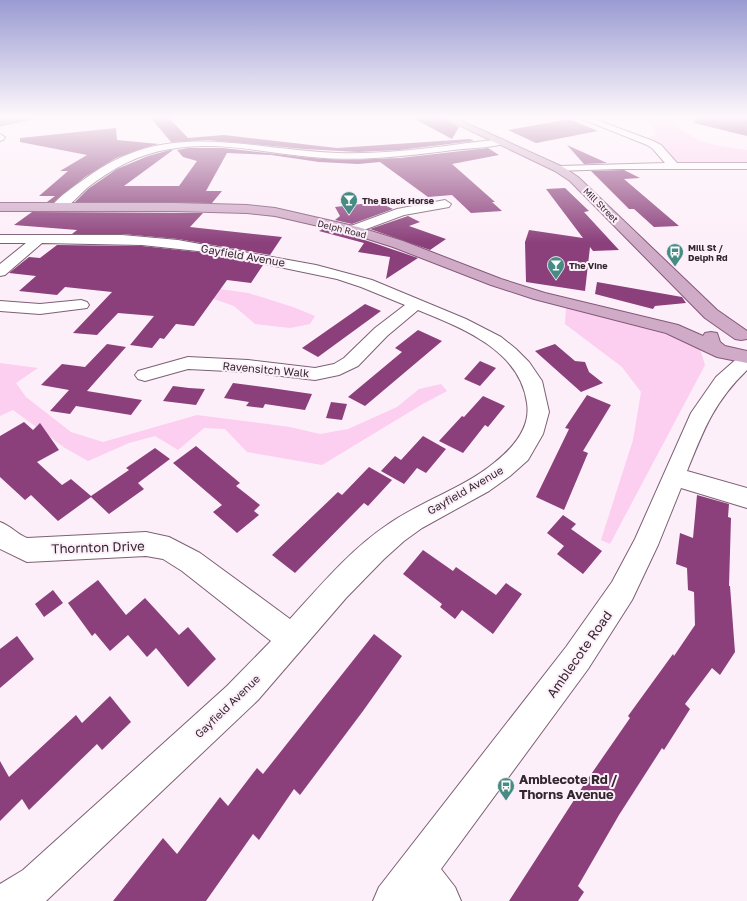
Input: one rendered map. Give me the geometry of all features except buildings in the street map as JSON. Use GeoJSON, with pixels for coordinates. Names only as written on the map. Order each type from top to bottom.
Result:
{"type":"FeatureCollection","features":[{"type":"Feature","properties":{"kind":"main road","name":"Mill Street"},"geometry":{"type":"LineString","coordinates":[[538,159],[559,169],[586,190],[711,314],[744,337]]}},
{"type":"Feature","properties":{"kind":"main road","name":"Delph Road"},"geometry":{"type":"LineString","coordinates":[[0,207],[174,206],[247,209],[275,212],[353,230],[422,252],[496,282],[533,294],[717,341]]}},
{"type":"Feature","properties":{"kind":"main road","name":"Mill Street"},"geometry":{"type":"LineString","coordinates":[[711,314],[717,341]]}},
{"type":"Feature","properties":{"kind":"main road"},"geometry":{"type":"LineString","coordinates":[[744,337],[731,332],[717,341],[747,358]]}},
{"type":"Feature","properties":{"kind":"street"},"geometry":{"type":"LineString","coordinates":[[58,207],[107,168],[124,159]]}},
{"type":"Feature","properties":{"kind":"street"},"geometry":{"type":"LineString","coordinates":[[668,159],[674,166]]}},
{"type":"Feature","properties":{"kind":"street"},"geometry":{"type":"LineString","coordinates":[[559,169],[747,166]]}},
{"type":"Feature","properties":{"kind":"street"},"geometry":{"type":"LineString","coordinates":[[353,230],[416,204],[445,204]]}},
{"type":"Feature","properties":{"kind":"street","name":"Gayfield Avenue"},"geometry":{"type":"LineString","coordinates":[[0,239],[130,240],[227,251],[340,275],[379,288],[467,325],[487,336],[516,358],[527,372],[536,389],[539,412],[529,442],[519,455],[494,476],[434,511],[418,516],[394,534],[355,568],[248,688],[37,884],[10,901]]}},
{"type":"Feature","properties":{"kind":"street"},"geometry":{"type":"LineString","coordinates":[[0,272],[39,239]]}},
{"type":"Feature","properties":{"kind":"street","name":"Ravensitch Walk"},"geometry":{"type":"LineString","coordinates":[[145,375],[187,354],[248,366],[315,374],[334,370],[351,362],[381,332],[416,304]]}},
{"type":"Feature","properties":{"kind":"street"},"geometry":{"type":"LineString","coordinates":[[0,306],[55,314],[81,305]]}},
{"type":"Feature","properties":{"kind":"street"},"geometry":{"type":"LineString","coordinates":[[717,341],[723,382]]}},
{"type":"Feature","properties":{"kind":"street","name":"Amblecote Road"},"geometry":{"type":"LineString","coordinates":[[393,901],[578,658],[622,592],[645,545],[698,418],[723,382],[747,358]]}},
{"type":"Feature","properties":{"kind":"street"},"geometry":{"type":"LineString","coordinates":[[675,476],[747,498]]}},
{"type":"Feature","properties":{"kind":"street","name":"Thornton Drive"},"geometry":{"type":"LineString","coordinates":[[0,533],[12,544],[27,550],[146,544],[169,549],[191,562],[292,639]]}},
{"type":"Feature","properties":{"kind":"street"},"geometry":{"type":"LineString","coordinates":[[416,870],[442,901]]}},
{"type":"Feature","properties":{"kind":"shaded area"},"geometry":{"type":"Polygon","coordinates":[[[673,159],[747,159],[747,164],[681,163],[673,159]]]}},
{"type":"Feature","properties":{"kind":"shaded area"},"geometry":{"type":"Polygon","coordinates":[[[192,285],[248,293],[293,307],[315,316],[310,324],[290,328],[255,324],[234,306],[199,294],[192,285]]]}},
{"type":"Feature","properties":{"kind":"shaded area"},"geometry":{"type":"Polygon","coordinates":[[[566,307],[683,339],[700,349],[705,365],[610,544],[601,540],[633,440],[641,392],[622,367],[565,324],[566,307]]]}},
{"type":"Feature","properties":{"kind":"shaded area"},"geometry":{"type":"Polygon","coordinates":[[[0,363],[38,368],[16,383],[26,397],[71,432],[103,442],[197,415],[290,427],[320,434],[348,429],[397,407],[419,389],[441,384],[447,391],[322,465],[247,452],[225,429],[204,428],[178,450],[155,436],[129,443],[88,461],[65,448],[13,410],[0,416],[0,363]]]}},
{"type":"Feature","properties":{"kind":"place","name":"The Black Horse"},"geometry":{"type":"Point","coordinates":[349,215]}},
{"type":"Feature","properties":{"kind":"place","name":"Mill St / Delph Rd"},"geometry":{"type":"Point","coordinates":[675,267]}},
{"type":"Feature","properties":{"kind":"place","name":"The Vine"},"geometry":{"type":"Point","coordinates":[556,280]}},
{"type":"Feature","properties":{"kind":"place","name":"Amblecote Rd / Thorns Avenue"},"geometry":{"type":"Point","coordinates":[506,801]}}]}
